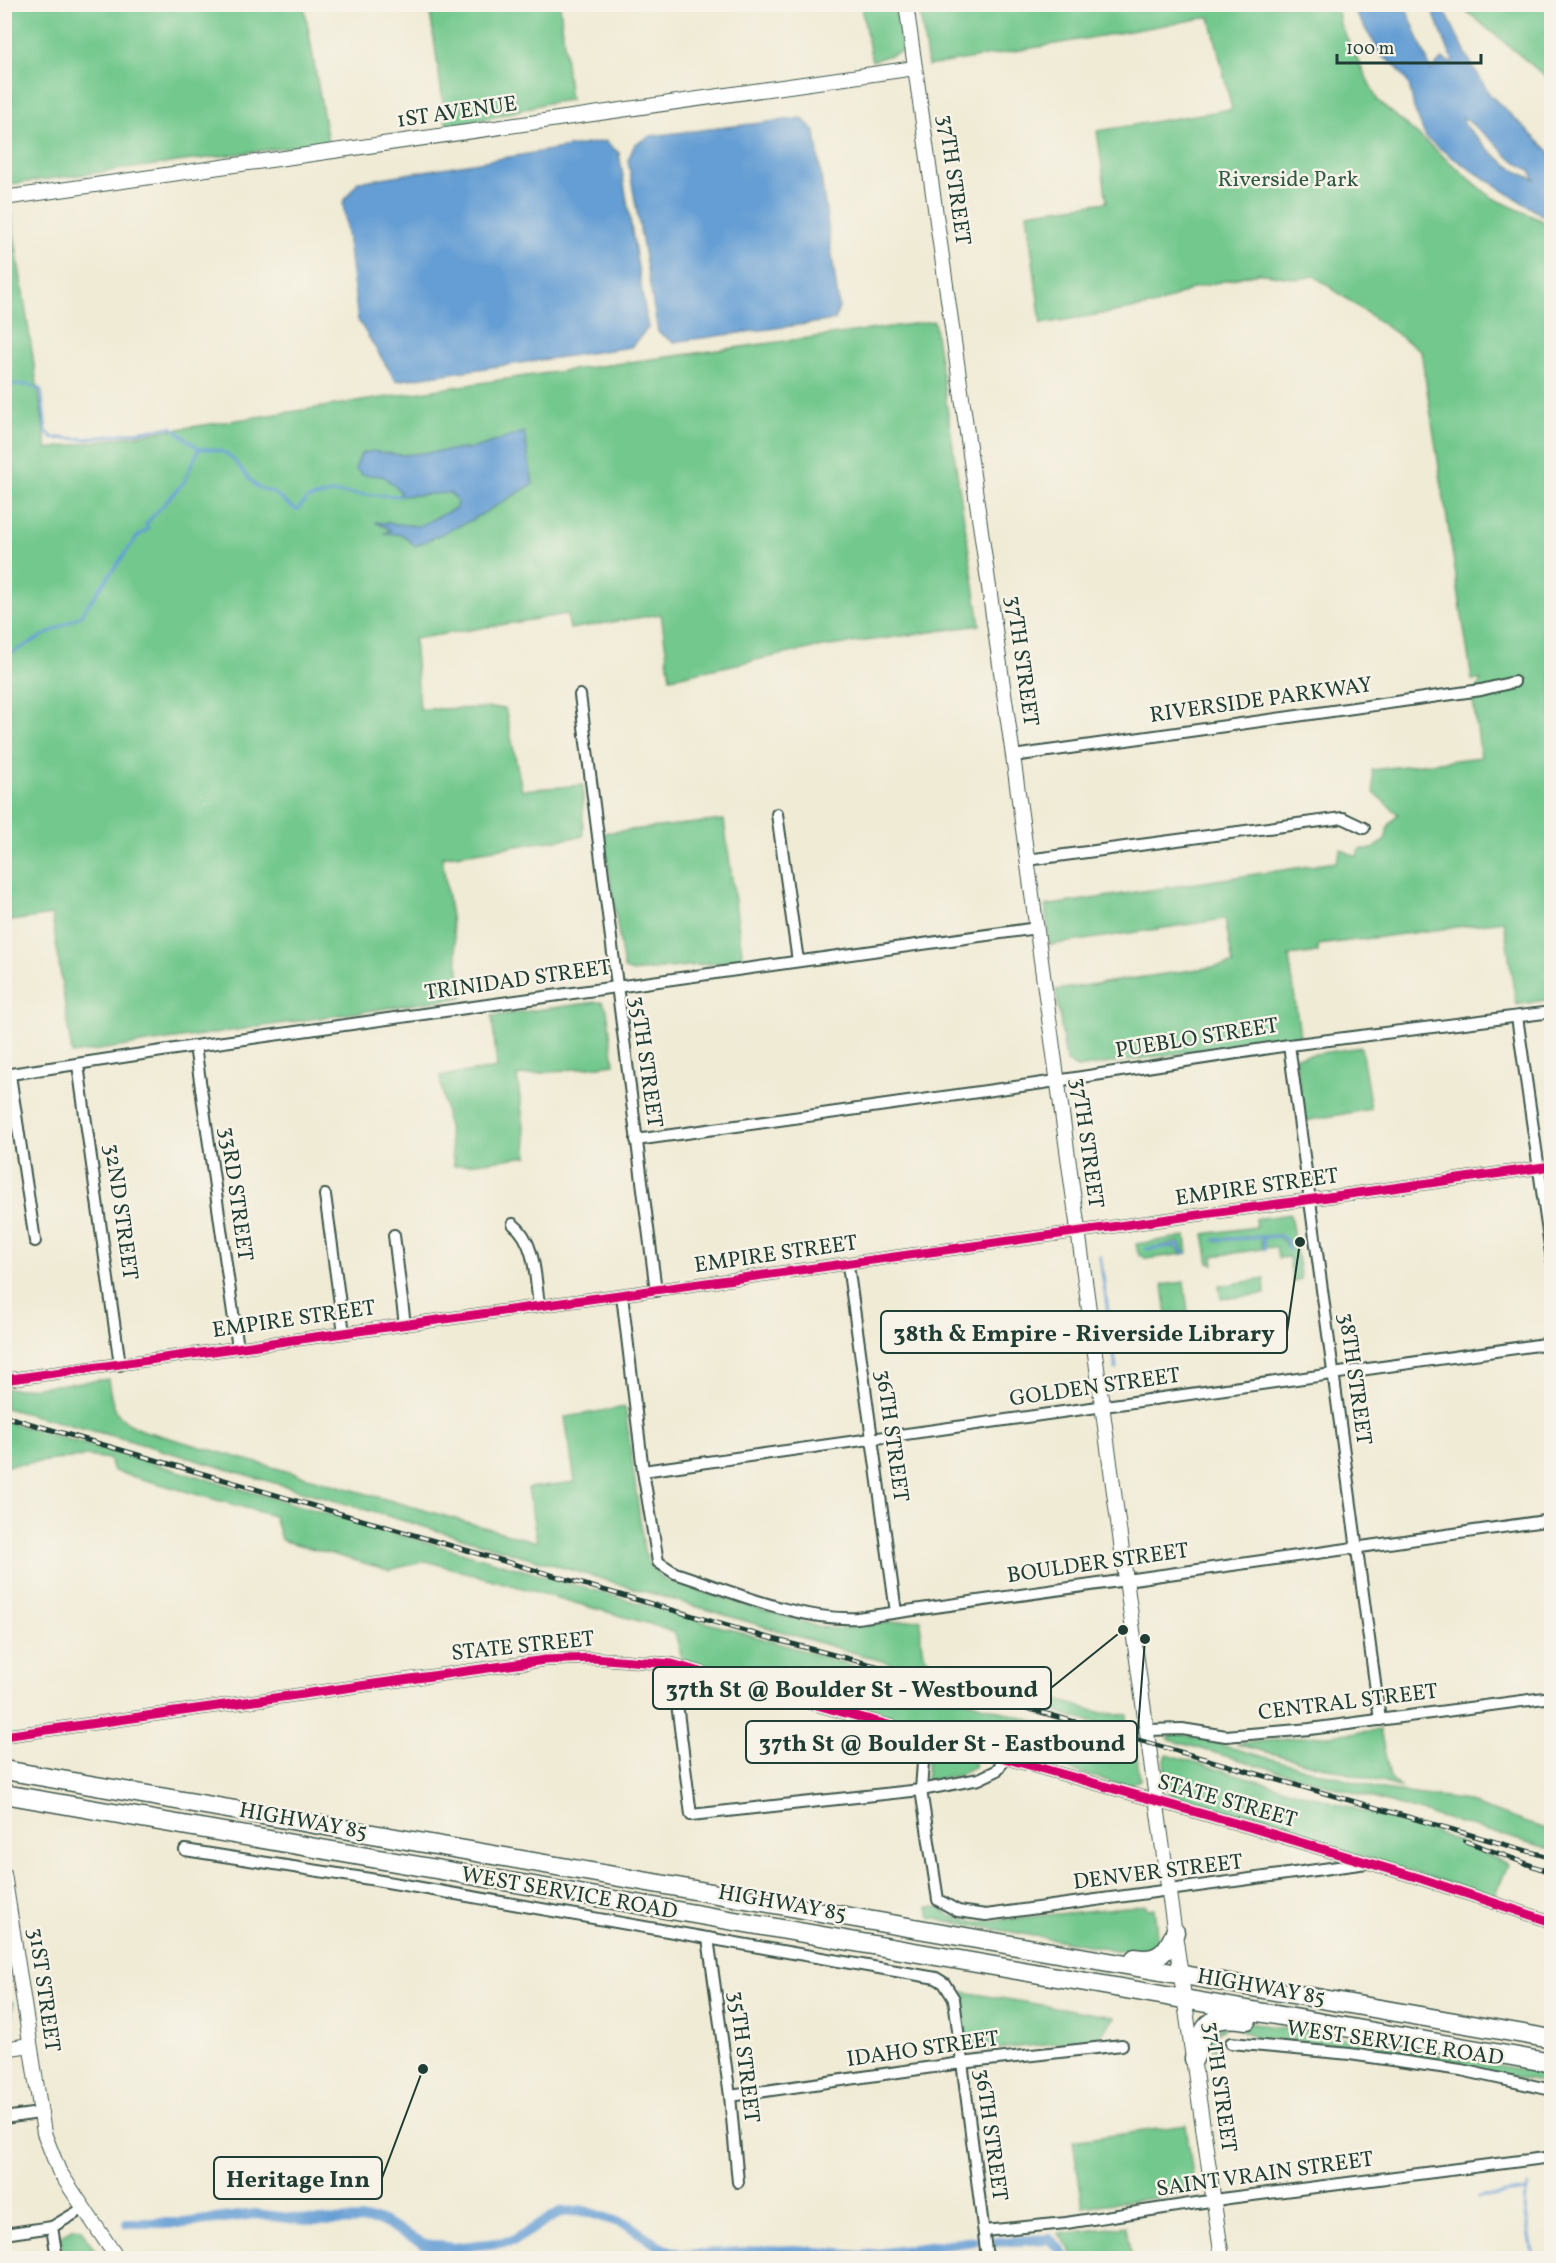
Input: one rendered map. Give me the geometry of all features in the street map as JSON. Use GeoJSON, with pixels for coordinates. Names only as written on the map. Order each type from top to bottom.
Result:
{"type":"FeatureCollection","features":[{"type":"Feature","properties":{"kind":"highway","name":"HIGHWAY 85"},"geometry":{"type":"LineString","coordinates":[[4,1770],[1551,2038]]}},
{"type":"Feature","properties":{"kind":"highway","name":"HIGHWAY 85"},"geometry":{"type":"LineString","coordinates":[[4,1794],[1551,2063]]}},
{"type":"Feature","properties":{"kind":"highway"},"geometry":{"type":"LineString","coordinates":[[1005,1942],[1035,1941],[1147,1960],[1155,1959],[1165,1952],[1175,1932]]}},
{"type":"Feature","properties":{"kind":"highway"},"geometry":{"type":"LineString","coordinates":[[1194,2059],[1204,2027],[1209,2021],[1236,2018],[1297,2026],[1314,2021]]}},
{"type":"Feature","properties":{"kind":"main road","name":"37TH STREET"},"geometry":{"type":"LineString","coordinates":[[906,4],[1222,2259]]}},
{"type":"Feature","properties":{"kind":"main road","name":"1ST AVENUE"},"geometry":{"type":"LineString","coordinates":[[4,198],[915,68]]}},
{"type":"Feature","properties":{"kind":"main road","name":"31ST STREET"},"geometry":{"type":"LineString","coordinates":[[4,1874],[39,2113]]}},
{"type":"Feature","properties":{"kind":"main road"},"geometry":{"type":"LineString","coordinates":[[4,2049],[30,2045]]}},
{"type":"Feature","properties":{"kind":"main road"},"geometry":{"type":"LineString","coordinates":[[39,2113],[50,2152],[117,2259]]}},
{"type":"Feature","properties":{"kind":"street","name":"RIVERSIDE PARKWAY"},"geometry":{"type":"LineString","coordinates":[[1013,756],[1481,690],[1514,682]]}},
{"type":"Feature","properties":{"kind":"street","name":"35TH STREET"},"geometry":{"type":"LineString","coordinates":[[579,695],[656,1292]]}},
{"type":"Feature","properties":{"kind":"street"},"geometry":{"type":"LineString","coordinates":[[777,814],[798,961]]}},
{"type":"Feature","properties":{"kind":"street"},"geometry":{"type":"LineString","coordinates":[[1027,860],[1342,818],[1364,828]]}},
{"type":"Feature","properties":{"kind":"street","name":"TRINIDAD STREET"},"geometry":{"type":"LineString","coordinates":[[7,1075],[615,986],[1037,928]]}},
{"type":"Feature","properties":{"kind":"street","name":"PUEBLO STREET"},"geometry":{"type":"LineString","coordinates":[[636,1140],[1057,1081],[1289,1045],[1551,1012]]}},
{"type":"Feature","properties":{"kind":"street"},"geometry":{"type":"LineString","coordinates":[[1517,1017],[1551,1260]]}},
{"type":"Feature","properties":{"kind":"street","name":"38TH STREET"},"geometry":{"type":"LineString","coordinates":[[1289,1045],[1380,1720]]}},
{"type":"Feature","properties":{"kind":"street","name":"33RD STREET"},"geometry":{"type":"LineString","coordinates":[[195,1046],[238,1348]]}},
{"type":"Feature","properties":{"kind":"street","name":"32ND STREET"},"geometry":{"type":"LineString","coordinates":[[78,1065],[120,1365]]}},
{"type":"Feature","properties":{"kind":"street"},"geometry":{"type":"LineString","coordinates":[[7,1075],[35,1241]]}},
{"type":"Feature","properties":{"kind":"street","name":"EMPIRE STREET"},"geometry":{"type":"LineString","coordinates":[[4,1380],[539,1305],[656,1292],[1551,1166]]}},
{"type":"Feature","properties":{"kind":"street"},"geometry":{"type":"LineString","coordinates":[[325,1195],[344,1333]]}},
{"type":"Feature","properties":{"kind":"street"},"geometry":{"type":"LineString","coordinates":[[513,1224],[523,1231],[532,1255],[539,1305]]}},
{"type":"Feature","properties":{"kind":"street"},"geometry":{"type":"LineString","coordinates":[[393,1235],[405,1324]]}},
{"type":"Feature","properties":{"kind":"street","name":"36TH STREET"},"geometry":{"type":"LineString","coordinates":[[848,1265],[896,1612]]}},
{"type":"Feature","properties":{"kind":"street"},"geometry":{"type":"LineString","coordinates":[[622,1295],[643,1471]]}},
{"type":"Feature","properties":{"kind":"street","name":"GOLDEN STREET"},"geometry":{"type":"LineString","coordinates":[[643,1471],[1551,1343]]}},
{"type":"Feature","properties":{"kind":"street","name":"BOULDER STREET"},"geometry":{"type":"LineString","coordinates":[[643,1471],[658,1562],[675,1574],[831,1619],[857,1618],[1551,1520]]}},
{"type":"Feature","properties":{"kind":"street","name":"STATE STREET"},"geometry":{"type":"LineString","coordinates":[[4,1736],[545,1660],[603,1658],[672,1664],[1371,1863],[1551,1922]]}},
{"type":"Feature","properties":{"kind":"street"},"geometry":{"type":"LineString","coordinates":[[672,1664],[691,1815],[921,1790],[979,1779],[996,1771],[1006,1758]]}},
{"type":"Feature","properties":{"kind":"street","name":"CENTRAL STREET"},"geometry":{"type":"LineString","coordinates":[[1148,1730],[1182,1729],[1226,1736],[1380,1720],[1551,1697]]}},
{"type":"Feature","properties":{"kind":"street"},"geometry":{"type":"LineString","coordinates":[[921,1790],[925,1736]]}},
{"type":"Feature","properties":{"kind":"street","name":"DENVER STREET"},"geometry":{"type":"LineString","coordinates":[[921,1790],[938,1900],[951,1909],[986,1915],[1169,1893],[1371,1863]]}},
{"type":"Feature","properties":{"kind":"street","name":"WEST SERVICE ROAD"},"geometry":{"type":"LineString","coordinates":[[185,1850],[370,1879],[708,1938],[936,1978],[944,1983]]}},
{"type":"Feature","properties":{"kind":"street","name":"35TH STREET"},"geometry":{"type":"LineString","coordinates":[[708,1938],[730,2096],[738,2182]]}},
{"type":"Feature","properties":{"kind":"street","name":"36TH STREET"},"geometry":{"type":"LineString","coordinates":[[944,1983],[954,1999],[987,2259]]}},
{"type":"Feature","properties":{"kind":"street","name":"WEST SERVICE ROAD"},"geometry":{"type":"LineString","coordinates":[[1231,2043],[1350,2054],[1461,2070],[1551,2090]]}},
{"type":"Feature","properties":{"kind":"street","name":"IDAHO STREET"},"geometry":{"type":"LineString","coordinates":[[730,2096],[961,2063],[1122,2045]]}},
{"type":"Feature","properties":{"kind":"street"},"geometry":{"type":"LineString","coordinates":[[4,2118],[39,2113]]}},
{"type":"Feature","properties":{"kind":"street","name":"SAINT VRAIN STREET"},"geometry":{"type":"LineString","coordinates":[[984,2231],[1066,2223],[1551,2157]]}},
{"type":"Feature","properties":{"kind":"street"},"geometry":{"type":"LineString","coordinates":[[4,2234],[52,2227],[84,2208]]}},
{"type":"Feature","properties":{"kind":"street"},"geometry":{"type":"LineString","coordinates":[[52,2227],[57,2259]]}},
{"type":"Feature","properties":{"kind":"green space"},"geometry":{"type":"Polygon","coordinates":[[[4,5],[304,5],[328,142],[5,185],[4,5]]]}},
{"type":"Feature","properties":{"kind":"green space"},"geometry":{"type":"Polygon","coordinates":[[[429,5],[560,5],[570,100],[547,103],[447,129],[429,5]]]}},
{"type":"Feature","properties":{"kind":"green space"},"geometry":{"type":"Polygon","coordinates":[[[861,5],[895,5],[903,51],[872,61],[861,5]]]}},
{"type":"Feature","properties":{"kind":"green space","name":"Riverside Park"},"geometry":{"type":"Polygon","coordinates":[[[919,5],[1337,5],[1340,24],[1378,101],[1491,197],[1551,225],[1551,999],[1516,1005],[1504,921],[1318,945],[1318,952],[1289,956],[1300,1036],[1077,1068],[1066,1061],[1056,990],[1233,964],[1225,919],[1050,945],[1045,906],[1336,862],[1341,849],[1356,857],[1360,849],[1373,849],[1385,840],[1389,825],[1398,814],[1374,793],[1372,770],[1481,757],[1473,701],[1481,680],[1472,680],[1421,351],[1314,276],[1299,279],[1258,273],[1194,288],[1156,305],[1041,324],[1027,213],[1107,202],[1097,131],[1232,109],[1210,17],[928,66],[919,5]]]}},
{"type":"Feature","properties":{"kind":"green space"},"geometry":{"type":"Polygon","coordinates":[[[1459,5],[1551,5],[1551,81],[1459,5]]]}},
{"type":"Feature","properties":{"kind":"green space"},"geometry":{"type":"Polygon","coordinates":[[[11,214],[47,449],[526,376],[934,321],[980,625],[809,649],[670,678],[661,614],[570,629],[567,614],[414,639],[420,709],[505,708],[522,790],[583,785],[583,836],[442,857],[463,997],[72,1054],[52,915],[5,922],[5,215],[11,214]]]}},
{"type":"Feature","properties":{"kind":"green space"},"geometry":{"type":"Polygon","coordinates":[[[724,820],[743,960],[633,972],[624,969],[603,833],[724,820]]]}},
{"type":"Feature","properties":{"kind":"green space"},"geometry":{"type":"Polygon","coordinates":[[[602,1002],[607,1009],[614,1064],[517,1076],[528,1156],[454,1166],[440,1076],[497,1068],[492,1016],[602,1002]]]}},
{"type":"Feature","properties":{"kind":"green space"},"geometry":{"type":"Polygon","coordinates":[[[1361,1047],[1371,1109],[1304,1121],[1295,1057],[1361,1047]]]}},
{"type":"Feature","properties":{"kind":"green space"},"geometry":{"type":"Polygon","coordinates":[[[1290,1214],[1301,1279],[1293,1281],[1289,1257],[1278,1258],[1276,1247],[1265,1248],[1264,1238],[1278,1237],[1289,1251],[1287,1240],[1279,1235],[1214,1239],[1214,1241],[1261,1238],[1262,1249],[1213,1256],[1214,1264],[1209,1263],[1204,1234],[1256,1227],[1255,1219],[1290,1214]]]}},
{"type":"Feature","properties":{"kind":"green space"},"geometry":{"type":"Polygon","coordinates":[[[1186,1236],[1188,1253],[1185,1253],[1179,1242],[1146,1249],[1174,1247],[1183,1254],[1147,1259],[1138,1253],[1136,1244],[1186,1236]]]}},
{"type":"Feature","properties":{"kind":"green space"},"geometry":{"type":"Polygon","coordinates":[[[1264,1279],[1265,1294],[1221,1299],[1219,1286],[1264,1279]]]}},
{"type":"Feature","properties":{"kind":"green space"},"geometry":{"type":"Polygon","coordinates":[[[1184,1282],[1188,1313],[1167,1316],[1163,1285],[1184,1282]]]}},
{"type":"Feature","properties":{"kind":"green space"},"geometry":{"type":"Polygon","coordinates":[[[108,1379],[116,1410],[125,1421],[141,1430],[537,1542],[528,1488],[575,1482],[565,1417],[625,1407],[644,1550],[649,1563],[664,1580],[816,1626],[835,1629],[921,1619],[922,1649],[932,1664],[1102,1713],[1127,1715],[1128,1733],[124,1439],[5,1408],[5,1388],[19,1389],[108,1379]]]}},
{"type":"Feature","properties":{"kind":"green space"},"geometry":{"type":"Polygon","coordinates":[[[4,1421],[785,1645],[1030,1720],[1136,1748],[1140,1780],[1126,1786],[682,1659],[675,1633],[426,1561],[389,1570],[281,1540],[274,1516],[113,1471],[109,1459],[87,1456],[5,1466],[4,1421]]]}},
{"type":"Feature","properties":{"kind":"green space"},"geometry":{"type":"Polygon","coordinates":[[[1380,1730],[1390,1777],[1400,1787],[1236,1744],[1380,1730]]]}},
{"type":"Feature","properties":{"kind":"green space"},"geometry":{"type":"Polygon","coordinates":[[[1173,1734],[1182,1734],[1383,1790],[1461,1800],[1551,1831],[1551,1849],[1170,1740],[1168,1738],[1173,1734]]]}},
{"type":"Feature","properties":{"kind":"green space"},"geometry":{"type":"Polygon","coordinates":[[[929,1745],[971,1756],[975,1766],[958,1776],[926,1781],[929,1745]]]}},
{"type":"Feature","properties":{"kind":"green space"},"geometry":{"type":"Polygon","coordinates":[[[1167,1754],[1435,1832],[1508,1864],[1495,1897],[1174,1799],[1175,1797],[1169,1793],[1164,1763],[1167,1754]]]}},
{"type":"Feature","properties":{"kind":"green space"},"geometry":{"type":"Polygon","coordinates":[[[1146,1905],[1147,1909],[1154,1908],[1158,1944],[1145,1955],[930,1918],[928,1907],[940,1907],[950,1916],[978,1922],[1146,1905]]]}},
{"type":"Feature","properties":{"kind":"green space"},"geometry":{"type":"Polygon","coordinates":[[[957,1991],[1115,2017],[1101,2035],[1094,2039],[970,2052],[957,1991]]]}},
{"type":"Feature","properties":{"kind":"green space"},"geometry":{"type":"Polygon","coordinates":[[[13,2002],[11,2027],[5,2031],[5,2003],[13,2002]]]}},
{"type":"Feature","properties":{"kind":"green space"},"geometry":{"type":"Polygon","coordinates":[[[1241,2022],[1312,2032],[1551,2075],[1551,2085],[1369,2050],[1259,2039],[1229,2025],[1217,2033],[1216,2046],[1218,2049],[1208,2048],[1207,2042],[1216,2028],[1241,2022]]]}},
{"type":"Feature","properties":{"kind":"green space"},"geometry":{"type":"Polygon","coordinates":[[[1186,2125],[1194,2184],[1187,2194],[1083,2207],[1073,2141],[1186,2125]]]}},
{"type":"Feature","properties":{"kind":"green space"},"geometry":{"type":"Polygon","coordinates":[[[1126,2226],[1131,2258],[1073,2258],[1070,2248],[1058,2234],[1126,2226]]]}},
{"type":"Feature","properties":{"kind":"green space"},"geometry":{"type":"Polygon","coordinates":[[[73,2228],[81,2229],[100,2258],[63,2258],[61,2236],[73,2228]]]}},
{"type":"Feature","properties":{"kind":"water"},"geometry":{"type":"Polygon","coordinates":[[[1351,5],[1405,5],[1431,70],[1442,59],[1451,63],[1453,61],[1430,5],[1442,5],[1468,58],[1490,95],[1551,153],[1551,221],[1426,138],[1414,108],[1409,84],[1396,66],[1382,56],[1351,5]],[[1463,117],[1464,124],[1496,156],[1515,170],[1535,179],[1530,171],[1505,154],[1499,146],[1463,117]]]}},
{"type":"Feature","properties":{"kind":"water"},"geometry":{"type":"Polygon","coordinates":[[[802,118],[815,132],[839,307],[835,320],[673,342],[658,332],[628,160],[635,144],[651,136],[802,118]]]}},
{"type":"Feature","properties":{"kind":"water"},"geometry":{"type":"Polygon","coordinates":[[[605,141],[619,153],[648,328],[631,347],[396,381],[358,320],[343,202],[358,182],[605,141]]]}},
{"type":"Feature","properties":{"kind":"water"},"geometry":{"type":"Polygon","coordinates":[[[524,432],[533,484],[472,520],[415,546],[403,535],[385,533],[391,530],[375,522],[419,526],[456,508],[457,500],[450,493],[400,496],[400,491],[383,476],[363,475],[355,469],[361,454],[372,451],[402,455],[475,448],[524,432]]]}},
{"type":"Feature","properties":{"kind":"waterway"},"geometry":{"type":"LineString","coordinates":[[4,384],[29,385],[41,390],[46,431],[53,438],[87,439],[172,427],[199,449],[184,482],[146,524],[148,529],[137,537],[80,616],[4,657]]}},
{"type":"Feature","properties":{"kind":"waterway"},"geometry":{"type":"LineString","coordinates":[[199,449],[210,449],[226,454],[237,463],[256,486],[275,494],[297,510],[307,499],[332,493],[400,496]]}},
{"type":"Feature","properties":{"kind":"waterway"},"geometry":{"type":"LineString","coordinates":[[1214,1240],[1280,1236],[1285,1239],[1289,1250]]}},
{"type":"Feature","properties":{"kind":"waterway"},"geometry":{"type":"LineString","coordinates":[[1263,1237],[1264,1249]]}},
{"type":"Feature","properties":{"kind":"waterway"},"geometry":{"type":"LineString","coordinates":[[1147,1249],[1180,1245]]}},
{"type":"Feature","properties":{"kind":"waterway"},"geometry":{"type":"LineString","coordinates":[[1178,1246],[1184,1254]]}},
{"type":"Feature","properties":{"kind":"waterway"},"geometry":{"type":"LineString","coordinates":[[1100,1256],[1116,1369]]}},
{"type":"Feature","properties":{"kind":"waterway"},"geometry":{"type":"LineString","coordinates":[[1528,2186],[1524,2202],[1534,2258]]}},
{"type":"Feature","properties":{"kind":"waterway"},"geometry":{"type":"LineString","coordinates":[[1478,2198],[1526,2191]]}},
{"type":"Feature","properties":{"kind":"waterway"},"geometry":{"type":"LineString","coordinates":[[127,2223],[184,2223],[255,2214],[313,2221],[379,2220],[425,2244],[454,2248],[513,2241],[560,2212],[584,2211],[628,2225],[662,2248],[681,2255],[795,2250],[861,2256],[974,2241]]}},
{"type":"Feature","properties":{"kind":"waterway"},"geometry":{"type":"LineString","coordinates":[[997,2242],[1049,2239],[1061,2250],[1064,2258]]}},
{"type":"Feature","properties":{"kind":"railway"},"geometry":{"type":"LineString","coordinates":[[4,1416],[762,1636],[914,1676],[1552,1858]]}},
{"type":"Feature","properties":{"kind":"railway"},"geometry":{"type":"LineString","coordinates":[[1465,1841],[1552,1873]]}},
{"type":"Feature","properties":{"kind":"cycle path"},"geometry":{"type":"LineString","coordinates":[[4,1380],[1552,1166]]}},
{"type":"Feature","properties":{"kind":"cycle path"},"geometry":{"type":"LineString","coordinates":[[4,1736],[545,1660],[592,1658],[672,1664],[1249,1827],[1419,1878],[1552,1922]]}},
{"type":"Feature","properties":{"kind":"place","name":"38th & Empire - Riverside Library"},"geometry":{"type":"Point","coordinates":[1300,1242]}},
{"type":"Feature","properties":{"kind":"place","name":"37th St @ Boulder St - Westbound"},"geometry":{"type":"Point","coordinates":[1123,1630]}},
{"type":"Feature","properties":{"kind":"place","name":"37th St @ Boulder St - Eastbound"},"geometry":{"type":"Point","coordinates":[1145,1639]}},
{"type":"Feature","properties":{"kind":"place","name":"Heritage Inn"},"geometry":{"type":"Point","coordinates":[423,2069]}}]}
